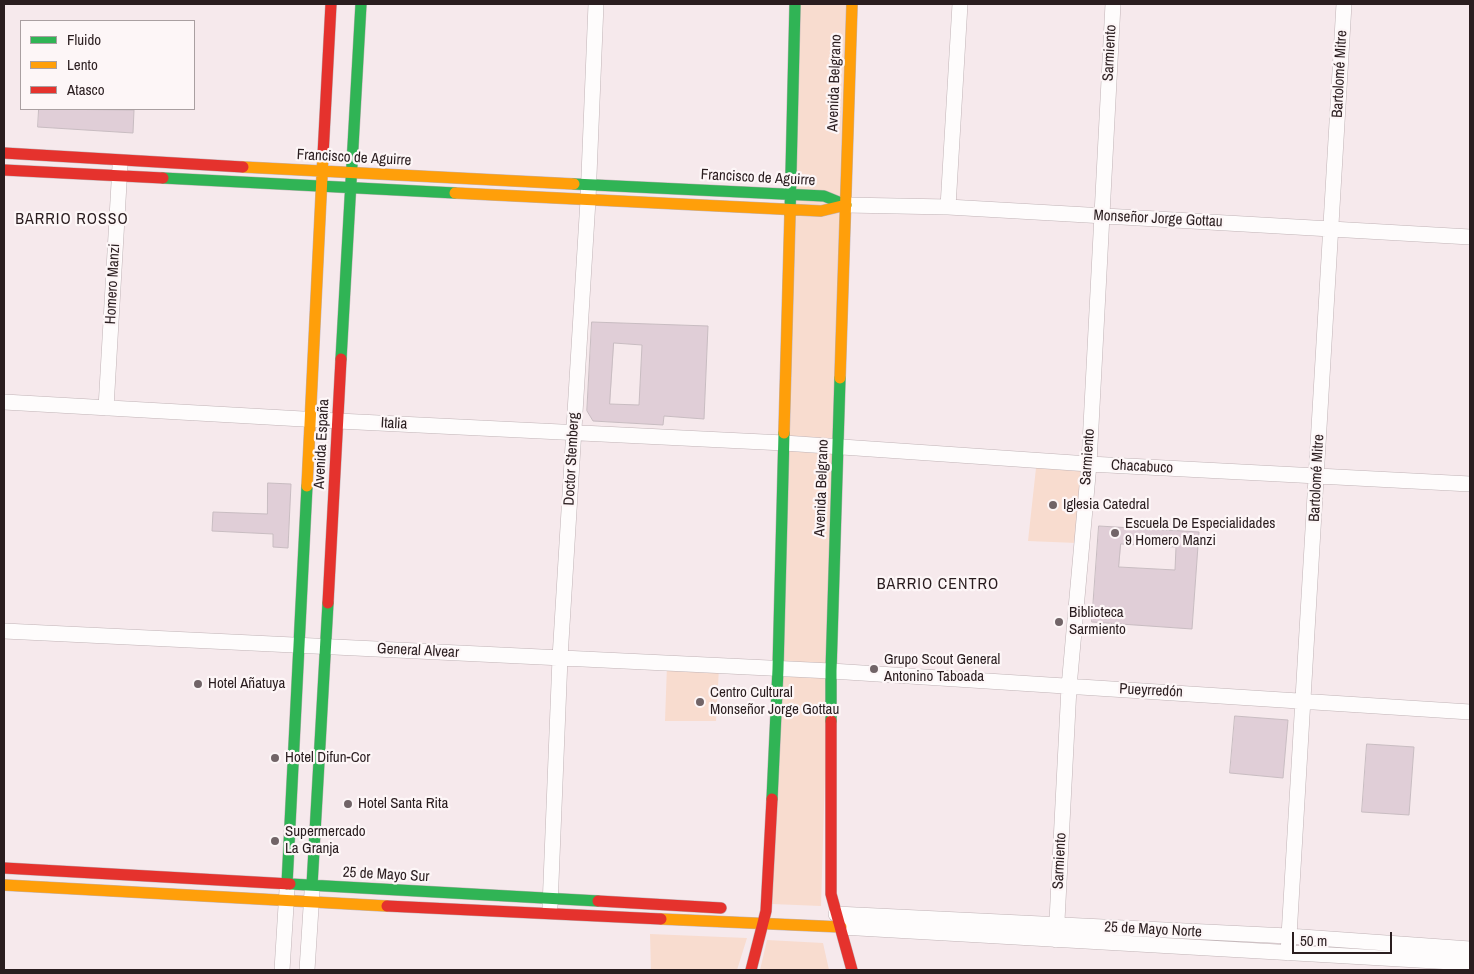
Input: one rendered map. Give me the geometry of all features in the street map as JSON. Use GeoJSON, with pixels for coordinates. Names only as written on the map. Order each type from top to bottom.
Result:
{"type":"FeatureCollection","features":[{"type":"Feature","properties":{"kind":"street","name":"Avenida España"},"geometry":{"type":"LineString","coordinates":[[287,884],[331,4]]}},
{"type":"Feature","properties":{"kind":"street","name":"Avenida España"},"geometry":{"type":"LineString","coordinates":[[312,885],[361,4]]}},
{"type":"Feature","properties":{"kind":"street","name":"Doctor Stemberg"},"geometry":{"type":"LineString","coordinates":[[550,906],[560,658],[588,192],[596,4]]}},
{"type":"Feature","properties":{"kind":"street"},"geometry":{"type":"LineString","coordinates":[[751,970],[766,911],[778,669],[795,4]]}},
{"type":"Feature","properties":{"kind":"street","name":"Avenida Belgrano"},"geometry":{"type":"LineString","coordinates":[[852,4],[832,671],[832,894],[834,918],[852,970]]}},
{"type":"Feature","properties":{"kind":"street"},"geometry":{"type":"LineString","coordinates":[[948,207],[960,4]]}},
{"type":"Feature","properties":{"kind":"street","name":"Sarmiento"},"geometry":{"type":"LineString","coordinates":[[1056,933],[1069,687],[1089,464],[1113,4]]}},
{"type":"Feature","properties":{"kind":"street","name":"Bartolomé Mitre"},"geometry":{"type":"LineString","coordinates":[[1288,953],[1344,4]]}},
{"type":"Feature","properties":{"kind":"street","name":"Francisco de Aguirre"},"geometry":{"type":"LineString","coordinates":[[4,153],[352,174],[821,212],[846,204]]}},
{"type":"Feature","properties":{"kind":"street","name":"Homero Manzi"},"geometry":{"type":"LineString","coordinates":[[106,408],[120,159]]}},
{"type":"Feature","properties":{"kind":"street","name":"Francisco de Aguirre"},"geometry":{"type":"LineString","coordinates":[[4,170],[351,188],[790,194],[824,196],[846,204]]}},
{"type":"Feature","properties":{"kind":"street","name":"Monseñor Jorge Gottau"},"geometry":{"type":"LineString","coordinates":[[846,204],[948,207],[1470,237]]}},
{"type":"Feature","properties":{"kind":"street","name":"Italia"},"geometry":{"type":"LineString","coordinates":[[4,402],[338,422],[784,443]]}},
{"type":"Feature","properties":{"kind":"street","name":"Chacabuco"},"geometry":{"type":"LineString","coordinates":[[784,443],[1089,464],[1470,484]]}},
{"type":"Feature","properties":{"kind":"street","name":"General Alvear"},"geometry":{"type":"LineString","coordinates":[[4,632],[832,671]]}},
{"type":"Feature","properties":{"kind":"street","name":"Pueyrredón"},"geometry":{"type":"LineString","coordinates":[[832,671],[1470,712]]}},
{"type":"Feature","properties":{"kind":"street","name":"25 de Mayo Sur"},"geometry":{"type":"LineString","coordinates":[[4,868],[312,885],[763,924],[834,918]]}},
{"type":"Feature","properties":{"kind":"street"},"geometry":{"type":"LineString","coordinates":[[282,970],[287,884]]}},
{"type":"Feature","properties":{"kind":"street","name":"25 de Mayo Sur"},"geometry":{"type":"LineString","coordinates":[[4,885],[311,902],[737,909]]}},
{"type":"Feature","properties":{"kind":"street"},"geometry":{"type":"LineString","coordinates":[[307,970],[312,885]]}},
{"type":"Feature","properties":{"kind":"street","name":"25 de Mayo Norte"},"geometry":{"type":"LineString","coordinates":[[834,918],[1056,933],[1288,953],[1470,963]]}},
{"type":"Feature","properties":{"kind":"street","name":"25 de Mayo Norte"},"geometry":{"type":"LineString","coordinates":[[1056,933],[1288,936],[1470,949]]}},
{"type":"Feature","properties":{"kind":"shaded area"},"geometry":{"type":"Polygon","coordinates":[[[799,4],[848,4],[821,906],[772,904],[799,4]]]}},
{"type":"Feature","properties":{"kind":"shaded area"},"geometry":{"type":"Polygon","coordinates":[[[1037,459],[1083,461],[1077,543],[1028,541],[1037,459]]]}},
{"type":"Feature","properties":{"kind":"shaded area"},"geometry":{"type":"Polygon","coordinates":[[[667,665],[719,668],[716,721],[665,721],[667,665]]]}},
{"type":"Feature","properties":{"kind":"shaded area"},"geometry":{"type":"Polygon","coordinates":[[[650,934],[747,938],[737,970],[651,970],[650,934]]]}},
{"type":"Feature","properties":{"kind":"shaded area"},"geometry":{"type":"Polygon","coordinates":[[[767,940],[823,943],[829,970],[760,970],[767,940]]]}},
{"type":"Feature","properties":{"kind":"building"},"geometry":{"type":"Polygon","coordinates":[[[39,110],[134,110],[133,133],[38,127],[39,110]]]}},
{"type":"Feature","properties":{"kind":"building"},"geometry":{"type":"Polygon","coordinates":[[[592,322],[708,326],[704,419],[664,416],[663,425],[593,421],[587,411],[592,322]],[[614,343],[610,404],[639,405],[642,345],[614,343]]]}},
{"type":"Feature","properties":{"kind":"building"},"geometry":{"type":"Polygon","coordinates":[[[268,483],[291,484],[288,548],[273,547],[273,534],[212,531],[213,512],[267,514],[268,483]]]}},
{"type":"Feature","properties":{"kind":"building"},"geometry":{"type":"Polygon","coordinates":[[[1099,526],[1199,532],[1192,629],[1092,622],[1099,526]],[[1121,544],[1119,567],[1175,570],[1176,547],[1121,544]]]}},
{"type":"Feature","properties":{"kind":"building"},"geometry":{"type":"Polygon","coordinates":[[[1235,716],[1288,720],[1283,778],[1230,773],[1235,716]]]}},
{"type":"Feature","properties":{"kind":"building"},"geometry":{"type":"Polygon","coordinates":[[[1367,744],[1414,747],[1409,815],[1362,812],[1367,744]]]}},
{"type":"Feature","properties":{"kind":"traffic: fast"},"geometry":{"type":"LineString","coordinates":[[341,359],[361,4]]}},
{"type":"Feature","properties":{"kind":"traffic: fast"},"geometry":{"type":"LineString","coordinates":[[790,214],[795,4]]}},
{"type":"Feature","properties":{"kind":"traffic: fast"},"geometry":{"type":"LineString","coordinates":[[163,178],[455,193]]}},
{"type":"Feature","properties":{"kind":"traffic: fast"},"geometry":{"type":"LineString","coordinates":[[574,184],[824,196],[846,205]]}},
{"type":"Feature","properties":{"kind":"traffic: fast"},"geometry":{"type":"LineString","coordinates":[[831,721],[840,378]]}},
{"type":"Feature","properties":{"kind":"traffic: fast"},"geometry":{"type":"LineString","coordinates":[[772,799],[778,669],[784,433]]}},
{"type":"Feature","properties":{"kind":"traffic: fast"},"geometry":{"type":"LineString","coordinates":[[287,884],[307,486]]}},
{"type":"Feature","properties":{"kind":"traffic: fast"},"geometry":{"type":"LineString","coordinates":[[312,885],[328,603]]}},
{"type":"Feature","properties":{"kind":"traffic: fast"},"geometry":{"type":"LineString","coordinates":[[290,884],[598,901]]}},
{"type":"Feature","properties":{"kind":"traffic: slow"},"geometry":{"type":"LineString","coordinates":[[840,378],[852,4]]}},
{"type":"Feature","properties":{"kind":"traffic: slow"},"geometry":{"type":"LineString","coordinates":[[307,486],[323,155]]}},
{"type":"Feature","properties":{"kind":"traffic: slow"},"geometry":{"type":"LineString","coordinates":[[243,167],[574,184]]}},
{"type":"Feature","properties":{"kind":"traffic: slow"},"geometry":{"type":"LineString","coordinates":[[455,193],[821,211],[846,205]]}},
{"type":"Feature","properties":{"kind":"traffic: slow"},"geometry":{"type":"LineString","coordinates":[[784,433],[790,214]]}},
{"type":"Feature","properties":{"kind":"traffic: slow"},"geometry":{"type":"LineString","coordinates":[[4,885],[387,906]]}},
{"type":"Feature","properties":{"kind":"traffic: slow"},"geometry":{"type":"LineString","coordinates":[[661,919],[841,927]]}},
{"type":"Feature","properties":{"kind":"traffic: jam"},"geometry":{"type":"LineString","coordinates":[[323,155],[331,4]]}},
{"type":"Feature","properties":{"kind":"traffic: jam"},"geometry":{"type":"LineString","coordinates":[[4,153],[243,167]]}},
{"type":"Feature","properties":{"kind":"traffic: jam"},"geometry":{"type":"LineString","coordinates":[[4,170],[163,178]]}},
{"type":"Feature","properties":{"kind":"traffic: jam"},"geometry":{"type":"LineString","coordinates":[[328,603],[341,359]]}},
{"type":"Feature","properties":{"kind":"traffic: jam"},"geometry":{"type":"LineString","coordinates":[[831,721],[831,894],[852,970]]}},
{"type":"Feature","properties":{"kind":"traffic: jam"},"geometry":{"type":"LineString","coordinates":[[751,970],[766,911],[772,799]]}},
{"type":"Feature","properties":{"kind":"traffic: jam"},"geometry":{"type":"LineString","coordinates":[[4,868],[290,884]]}},
{"type":"Feature","properties":{"kind":"traffic: jam"},"geometry":{"type":"LineString","coordinates":[[598,901],[721,908]]}},
{"type":"Feature","properties":{"kind":"traffic: jam"},"geometry":{"type":"LineString","coordinates":[[387,906],[661,919]]}},
{"type":"Feature","properties":{"kind":"place","name":"Iglesia Catedral"},"geometry":{"type":"Point","coordinates":[1053,505]}},
{"type":"Feature","properties":{"kind":"place","name":"Escuela De Especialidades 9 Homero Manzi"},"geometry":{"type":"Point","coordinates":[1115,533]}},
{"type":"Feature","properties":{"kind":"place","name":"Biblioteca Sarmiento"},"geometry":{"type":"Point","coordinates":[1059,622]}},
{"type":"Feature","properties":{"kind":"place","name":"Grupo Scout General Antonino Taboada"},"geometry":{"type":"Point","coordinates":[874,669]}},
{"type":"Feature","properties":{"kind":"place","name":"Hotel Añatuya"},"geometry":{"type":"Point","coordinates":[198,684]}},
{"type":"Feature","properties":{"kind":"place","name":"Centro Cultural Monseñor Jorge Gottau"},"geometry":{"type":"Point","coordinates":[700,702]}},
{"type":"Feature","properties":{"kind":"place","name":"Hotel Difun-Cor"},"geometry":{"type":"Point","coordinates":[275,758]}},
{"type":"Feature","properties":{"kind":"place","name":"Hotel Santa Rita"},"geometry":{"type":"Point","coordinates":[348,804]}},
{"type":"Feature","properties":{"kind":"place","name":"Supermercado La Granja"},"geometry":{"type":"Point","coordinates":[275,841]}},
{"type":"Feature","properties":{"kind":"district","name":"BARRIO ROSSO"},"geometry":{"type":"Point","coordinates":[72,220]}},
{"type":"Feature","properties":{"kind":"district","name":"BARRIO CENTRO"},"geometry":{"type":"Point","coordinates":[938,585]}}]}
